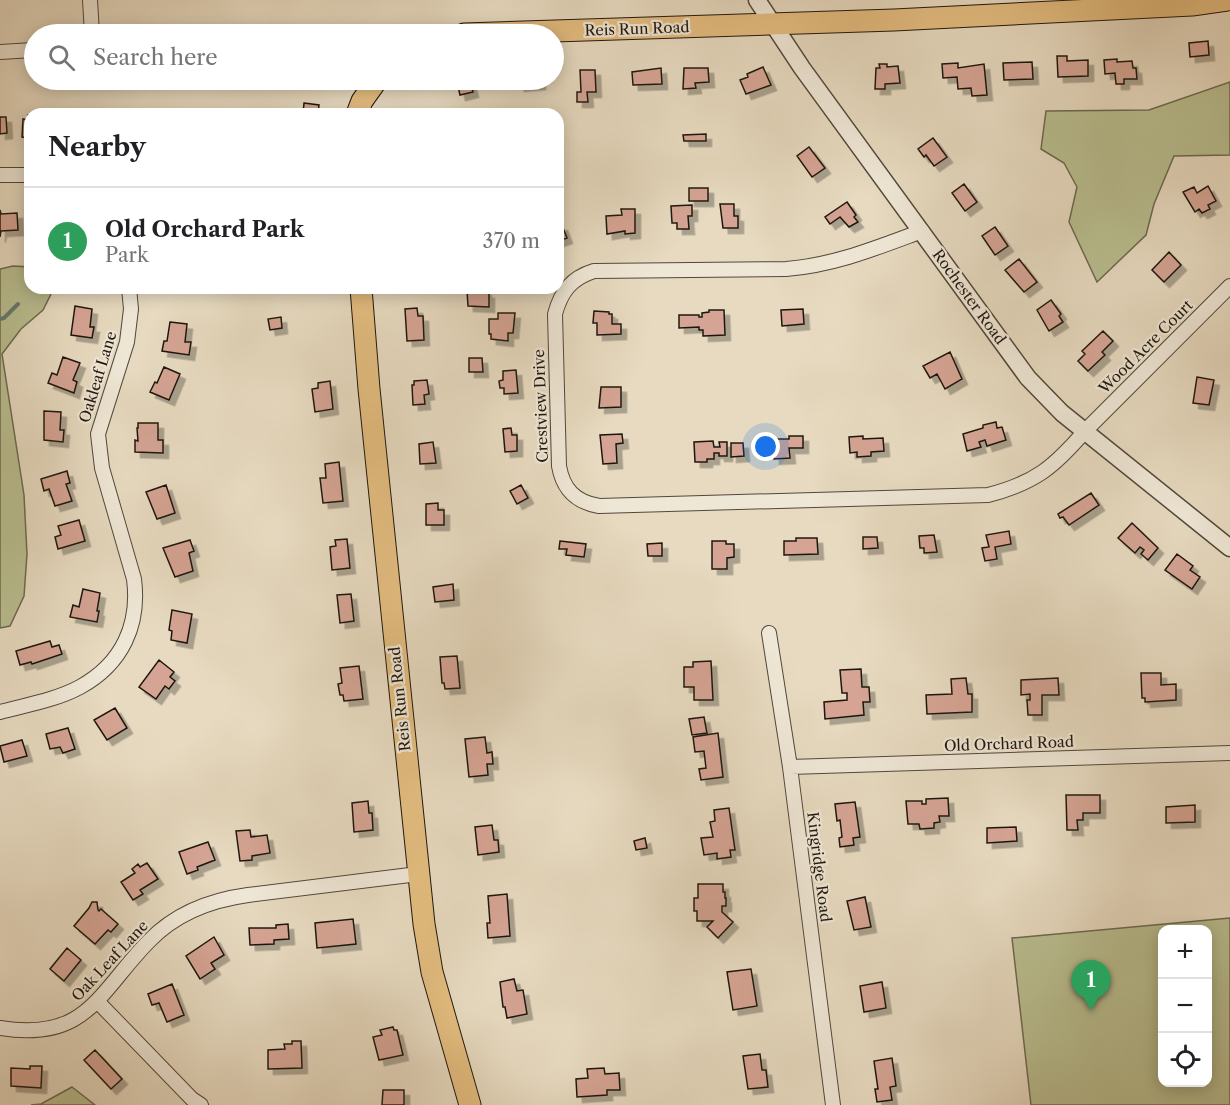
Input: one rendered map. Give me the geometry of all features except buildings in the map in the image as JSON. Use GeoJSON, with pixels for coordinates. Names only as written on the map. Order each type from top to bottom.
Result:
{"type":"FeatureCollection","features":[{"type":"Feature","properties":{"kind":"main road","name":"Reis Run Road"},"geometry":{"type":"LineString","coordinates":[[564,31],[773,25],[1093,11],[1192,5],[1227,0]]}},
{"type":"Feature","properties":{"kind":"main road"},"geometry":{"type":"LineString","coordinates":[[359,108],[370,90]]}},
{"type":"Feature","properties":{"kind":"main road","name":"Reis Run Road"},"geometry":{"type":"LineString","coordinates":[[361,294],[418,874],[432,972],[470,1105]]}},
{"type":"Feature","properties":{"kind":"street"},"geometry":{"type":"LineString","coordinates":[[90,0],[91,24]]}},
{"type":"Feature","properties":{"kind":"street","name":"Rochester Road"},"geometry":{"type":"LineString","coordinates":[[757,0],[802,68],[1028,378],[1062,413],[1230,548]]}},
{"type":"Feature","properties":{"kind":"street"},"geometry":{"type":"LineString","coordinates":[[0,52],[24,51]]}},
{"type":"Feature","properties":{"kind":"street"},"geometry":{"type":"LineString","coordinates":[[0,175],[24,175]]}},
{"type":"Feature","properties":{"kind":"street","name":"Crestview Drive"},"geometry":{"type":"LineString","coordinates":[[564,290],[576,279],[594,272],[786,269],[815,266],[842,260],[922,231]]}},
{"type":"Feature","properties":{"kind":"street","name":"Wood Acre Court"},"geometry":{"type":"LineString","coordinates":[[1085,431],[1230,286]]}},
{"type":"Feature","properties":{"kind":"street","name":"Oakleaf Lane"},"geometry":{"type":"LineString","coordinates":[[0,712],[80,688],[117,657],[132,627],[137,598],[134,579],[102,468],[98,434],[127,342],[131,309],[130,294]]}},
{"type":"Feature","properties":{"kind":"street","name":"Crestview Drive"},"geometry":{"type":"LineString","coordinates":[[562,294],[555,314],[559,466],[561,479],[568,490],[586,504],[598,506],[988,495],[1023,484],[1037,476],[1064,455],[1085,431]]}},
{"type":"Feature","properties":{"kind":"street","name":"Kingridge Road"},"geometry":{"type":"LineString","coordinates":[[769,633],[790,767],[833,1105]]}},
{"type":"Feature","properties":{"kind":"street","name":"Old Orchard Road"},"geometry":{"type":"LineString","coordinates":[[790,767],[1230,753]]}},
{"type":"Feature","properties":{"kind":"street","name":"Oak Leaf Lane"},"geometry":{"type":"LineString","coordinates":[[0,1028],[23,1032],[60,1026],[80,1017],[98,1002],[149,941],[168,925],[204,905],[226,898],[418,874]]}},
{"type":"Feature","properties":{"kind":"street"},"geometry":{"type":"LineString","coordinates":[[98,1002],[192,1099],[201,1105]]}},
{"type":"Feature","properties":{"kind":"green space"},"geometry":{"type":"Polygon","coordinates":[[[1230,82],[1230,155],[1174,156],[1154,204],[1146,235],[1097,282],[1069,222],[1077,187],[1064,163],[1041,149],[1046,111],[1149,110],[1230,82]]]}},
{"type":"Feature","properties":{"kind":"green space"},"geometry":{"type":"Polygon","coordinates":[[[24,267],[24,294],[51,294],[43,310],[21,329],[2,354],[24,495],[27,554],[24,596],[10,626],[0,628],[0,269],[24,267]]]}},
{"type":"Feature","properties":{"kind":"green space"},"geometry":{"type":"Polygon","coordinates":[[[1230,918],[1230,1105],[1031,1105],[1012,938],[1230,918]]]}},
{"type":"Feature","properties":{"kind":"green space"},"geometry":{"type":"Polygon","coordinates":[[[72,1087],[95,1105],[31,1105],[41,1104],[72,1087]]]}},
{"type":"Feature","properties":{"kind":"waterway"},"geometry":{"type":"LineString","coordinates":[[0,319],[18,304]]}},
{"type":"Feature","properties":{"kind":"place","name":"Old Orchard Park"},"geometry":{"type":"Point","coordinates":[1091,1010]}}]}
